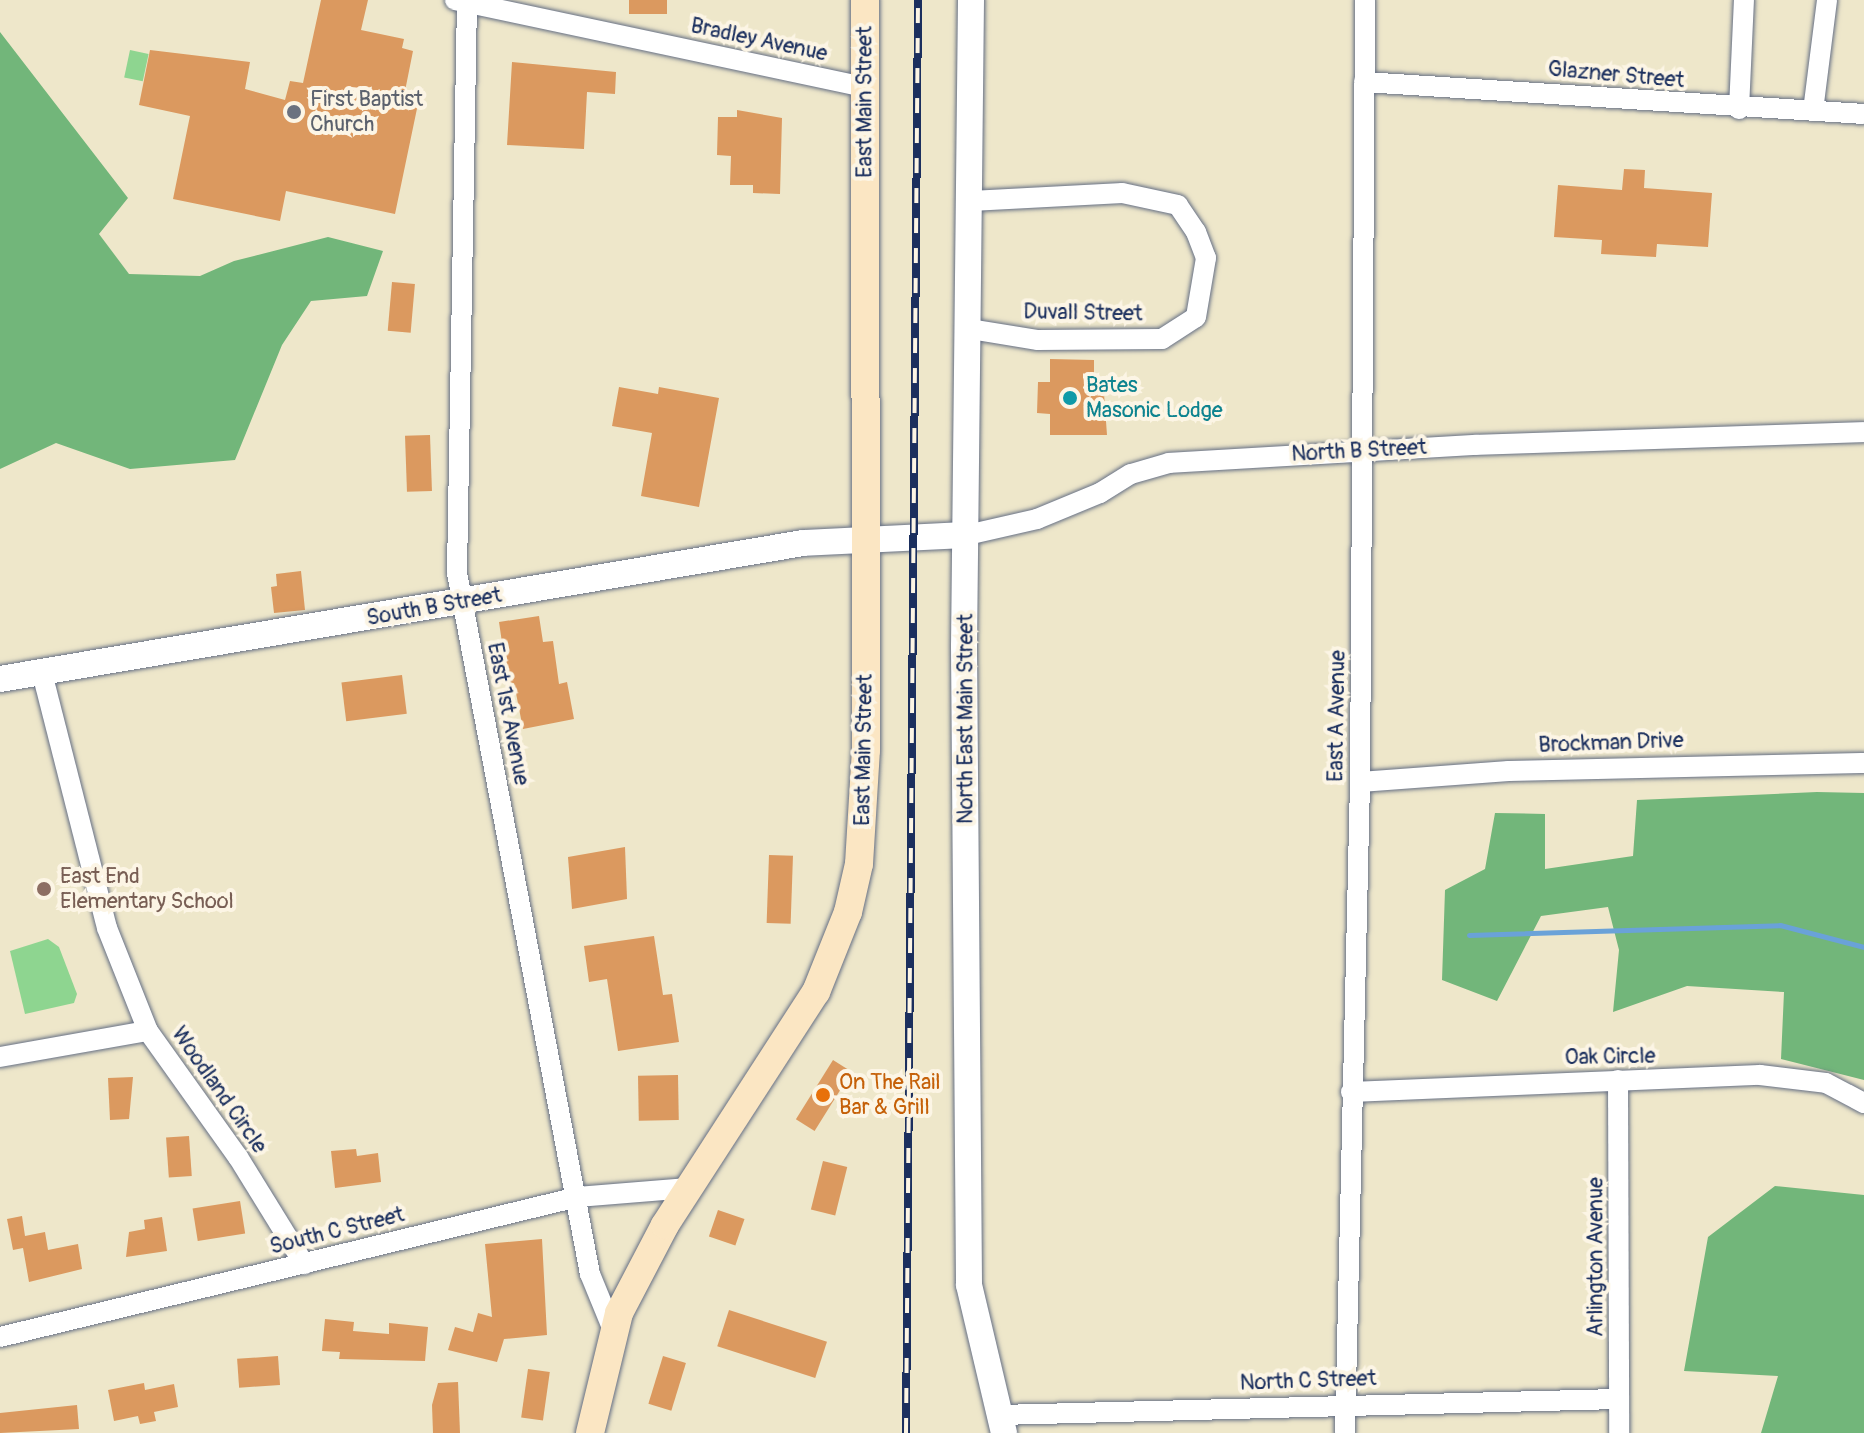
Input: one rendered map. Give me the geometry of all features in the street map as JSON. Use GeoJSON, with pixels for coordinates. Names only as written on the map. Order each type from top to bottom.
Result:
{"type":"FeatureCollection","features":[{"type":"Feature","properties":{"kind":"main road","name":"East Main Street"},"geometry":{"type":"LineString","coordinates":[[590,1433],[613,1330],[639,1271],[688,1188],[816,992],[848,912],[865,818],[868,538],[865,0]]}},
{"type":"Feature","properties":{"kind":"street","name":"North East Main Street"},"geometry":{"type":"LineString","coordinates":[[971,0],[967,535],[969,1285],[1001,1424]]}},
{"type":"Feature","properties":{"kind":"street","name":"East A Avenue"},"geometry":{"type":"LineString","coordinates":[[1345,1433],[1360,782],[1365,0]]}},
{"type":"Feature","properties":{"kind":"street"},"geometry":{"type":"LineString","coordinates":[[1739,109],[1744,0]]}},
{"type":"Feature","properties":{"kind":"street"},"geometry":{"type":"LineString","coordinates":[[1813,111],[1827,0]]}},
{"type":"Feature","properties":{"kind":"street","name":"Bradley Avenue"},"geometry":{"type":"LineString","coordinates":[[463,1],[865,87]]}},
{"type":"Feature","properties":{"kind":"street","name":"East 1st Avenue"},"geometry":{"type":"LineString","coordinates":[[463,1],[457,573],[578,1197],[590,1274],[613,1330]]}},
{"type":"Feature","properties":{"kind":"street","name":"Glazner Street"},"geometry":{"type":"LineString","coordinates":[[1364,82],[1739,109],[1864,114]]}},
{"type":"Feature","properties":{"kind":"street","name":"Duvall Street"},"geometry":{"type":"LineString","coordinates":[[970,329],[1038,340],[1162,339],[1196,317],[1206,258],[1196,232],[1178,205],[1122,193],[971,201]]}},
{"type":"Feature","properties":{"kind":"street","name":"North B Street"},"geometry":{"type":"LineString","coordinates":[[868,538],[967,535],[1037,519],[1100,493],[1131,474],[1169,463],[1364,450],[1864,432]]}},
{"type":"Feature","properties":{"kind":"street","name":"South B Street"},"geometry":{"type":"LineString","coordinates":[[0,679],[803,543],[868,538]]}},
{"type":"Feature","properties":{"kind":"street"},"geometry":{"type":"LineString","coordinates":[[42,673],[107,928],[148,1031]]}},
{"type":"Feature","properties":{"kind":"street","name":"Brockman Drive"},"geometry":{"type":"LineString","coordinates":[[1360,782],[1524,770],[1864,763]]}},
{"type":"Feature","properties":{"kind":"street","name":"Woodland Circle"},"geometry":{"type":"LineString","coordinates":[[0,1057],[148,1031],[238,1157],[304,1264]]}},
{"type":"Feature","properties":{"kind":"street","name":"Oak Circle"},"geometry":{"type":"LineString","coordinates":[[1351,1092],[1760,1075],[1826,1083],[1864,1103]]}},
{"type":"Feature","properties":{"kind":"street","name":"Arlington Avenue"},"geometry":{"type":"LineString","coordinates":[[1618,1080],[1619,1433]]}},
{"type":"Feature","properties":{"kind":"street","name":"South C Street"},"geometry":{"type":"LineString","coordinates":[[0,1337],[578,1197],[688,1188]]}},
{"type":"Feature","properties":{"kind":"street","name":"North C Street"},"geometry":{"type":"LineString","coordinates":[[1001,1424],[1345,1405],[1619,1399]]}},
{"type":"Feature","properties":{"kind":"green space"},"geometry":{"type":"Polygon","coordinates":[[[0,32],[128,198],[99,234],[129,274],[200,276],[234,261],[328,237],[383,251],[367,296],[311,301],[282,345],[235,460],[130,469],[56,443],[0,469],[0,32]]]}},
{"type":"Feature","properties":{"kind":"green space"},"geometry":{"type":"Polygon","coordinates":[[[130,50],[149,54],[143,81],[124,77],[130,50]]]}},
{"type":"Feature","properties":{"kind":"green space"},"geometry":{"type":"Polygon","coordinates":[[[1817,792],[1864,793],[1864,1080],[1781,1059],[1784,992],[1687,986],[1613,1012],[1619,950],[1608,907],[1541,916],[1497,1001],[1442,980],[1445,890],[1485,869],[1495,813],[1545,814],[1545,869],[1633,856],[1637,800],[1817,792]]]}},
{"type":"Feature","properties":{"kind":"green space"},"geometry":{"type":"Polygon","coordinates":[[[48,939],[59,947],[77,994],[74,1003],[25,1014],[10,951],[48,939]]]}},
{"type":"Feature","properties":{"kind":"green space"},"geometry":{"type":"Polygon","coordinates":[[[1775,1186],[1864,1195],[1864,1433],[1761,1433],[1778,1376],[1684,1371],[1708,1237],[1775,1186]]]}},
{"type":"Feature","properties":{"kind":"building","name":"First Baptist Church"},"geometry":{"type":"Polygon","coordinates":[[[321,0],[368,0],[361,30],[404,39],[402,48],[413,51],[404,96],[419,99],[395,214],[286,191],[280,221],[173,199],[190,116],[139,105],[150,50],[250,62],[245,89],[285,100],[290,81],[303,83],[321,0]]]}},
{"type":"Feature","properties":{"kind":"building"},"geometry":{"type":"Polygon","coordinates":[[[629,0],[667,0],[667,14],[629,14],[629,0]]]}},
{"type":"Feature","properties":{"kind":"building"},"geometry":{"type":"Polygon","coordinates":[[[512,62],[616,72],[615,94],[587,92],[584,149],[507,145],[512,62]]]}},
{"type":"Feature","properties":{"kind":"building"},"geometry":{"type":"Polygon","coordinates":[[[737,110],[782,118],[780,194],[753,193],[753,185],[730,185],[731,156],[717,155],[718,117],[737,117],[737,110]]]}},
{"type":"Feature","properties":{"kind":"building"},"geometry":{"type":"Polygon","coordinates":[[[1624,169],[1645,170],[1644,188],[1712,193],[1708,247],[1657,244],[1656,257],[1601,254],[1602,240],[1554,237],[1558,185],[1622,190],[1624,169]]]}},
{"type":"Feature","properties":{"kind":"building"},"geometry":{"type":"Polygon","coordinates":[[[392,282],[415,284],[411,333],[388,331],[392,282]]]}},
{"type":"Feature","properties":{"kind":"building","name":"Bates Masonic Lodge"},"geometry":{"type":"Polygon","coordinates":[[[1050,359],[1094,360],[1094,380],[1103,380],[1107,435],[1050,435],[1050,414],[1037,413],[1038,382],[1050,382],[1050,359]]]}},
{"type":"Feature","properties":{"kind":"building"},"geometry":{"type":"Polygon","coordinates":[[[619,387],[658,394],[659,387],[719,398],[699,507],[641,496],[652,433],[612,426],[619,387]]]}},
{"type":"Feature","properties":{"kind":"building"},"geometry":{"type":"Polygon","coordinates":[[[430,435],[432,491],[407,492],[405,436],[430,435]]]}},
{"type":"Feature","properties":{"kind":"building"},"geometry":{"type":"Polygon","coordinates":[[[301,571],[305,610],[274,613],[271,587],[277,586],[276,574],[301,571]]]}},
{"type":"Feature","properties":{"kind":"building"},"geometry":{"type":"Polygon","coordinates":[[[539,616],[543,642],[553,641],[559,684],[567,682],[574,719],[523,729],[514,683],[508,684],[499,622],[539,616]]]}},
{"type":"Feature","properties":{"kind":"building"},"geometry":{"type":"Polygon","coordinates":[[[402,675],[407,714],[346,721],[341,682],[402,675]]]}},
{"type":"Feature","properties":{"kind":"building"},"geometry":{"type":"Polygon","coordinates":[[[625,847],[627,899],[572,909],[568,857],[625,847]]]}},
{"type":"Feature","properties":{"kind":"building"},"geometry":{"type":"Polygon","coordinates":[[[769,855],[793,856],[791,924],[767,923],[769,855]]]}},
{"type":"Feature","properties":{"kind":"building"},"geometry":{"type":"Polygon","coordinates":[[[654,936],[663,995],[672,994],[679,1042],[618,1051],[607,979],[589,982],[584,946],[654,936]]]}},
{"type":"Feature","properties":{"kind":"building","name":"On The Rail Bar & Grill"},"geometry":{"type":"Polygon","coordinates":[[[833,1060],[852,1072],[815,1131],[796,1119],[833,1060]]]}},
{"type":"Feature","properties":{"kind":"building"},"geometry":{"type":"Polygon","coordinates":[[[678,1075],[679,1120],[639,1121],[638,1076],[678,1075]]]}},
{"type":"Feature","properties":{"kind":"building"},"geometry":{"type":"Polygon","coordinates":[[[133,1077],[129,1119],[110,1120],[108,1078],[133,1077]]]}},
{"type":"Feature","properties":{"kind":"building"},"geometry":{"type":"Polygon","coordinates":[[[189,1136],[192,1176],[169,1178],[166,1138],[189,1136]]]}},
{"type":"Feature","properties":{"kind":"building"},"geometry":{"type":"Polygon","coordinates":[[[356,1149],[357,1156],[378,1153],[381,1182],[335,1188],[331,1151],[356,1149]]]}},
{"type":"Feature","properties":{"kind":"building"},"geometry":{"type":"Polygon","coordinates":[[[823,1161],[847,1167],[835,1216],[811,1210],[823,1161]]]}},
{"type":"Feature","properties":{"kind":"building"},"geometry":{"type":"Polygon","coordinates":[[[240,1201],[245,1234],[198,1241],[193,1209],[240,1201]]]}},
{"type":"Feature","properties":{"kind":"building"},"geometry":{"type":"Polygon","coordinates":[[[718,1210],[744,1219],[735,1246],[709,1236],[718,1210]]]}},
{"type":"Feature","properties":{"kind":"building"},"geometry":{"type":"Polygon","coordinates":[[[22,1216],[25,1236],[45,1232],[48,1250],[78,1244],[82,1269],[29,1282],[23,1248],[13,1250],[7,1219],[22,1216]]]}},
{"type":"Feature","properties":{"kind":"building"},"geometry":{"type":"Polygon","coordinates":[[[162,1217],[167,1251],[126,1257],[129,1232],[145,1229],[144,1220],[162,1217]]]}},
{"type":"Feature","properties":{"kind":"building"},"geometry":{"type":"Polygon","coordinates":[[[542,1239],[547,1335],[504,1339],[497,1362],[448,1350],[455,1327],[473,1332],[478,1313],[492,1317],[485,1244],[542,1239]]]}},
{"type":"Feature","properties":{"kind":"building"},"geometry":{"type":"Polygon","coordinates":[[[729,1310],[827,1342],[815,1378],[717,1346],[729,1310]]]}},
{"type":"Feature","properties":{"kind":"building"},"geometry":{"type":"Polygon","coordinates":[[[325,1319],[354,1322],[353,1331],[389,1334],[389,1323],[428,1327],[425,1361],[339,1359],[340,1352],[322,1351],[325,1319]]]}},
{"type":"Feature","properties":{"kind":"building"},"geometry":{"type":"Polygon","coordinates":[[[278,1356],[280,1385],[239,1388],[237,1359],[278,1356]]]}},
{"type":"Feature","properties":{"kind":"building"},"geometry":{"type":"Polygon","coordinates":[[[663,1356],[686,1363],[671,1411],[648,1404],[663,1356]]]}},
{"type":"Feature","properties":{"kind":"building"},"geometry":{"type":"Polygon","coordinates":[[[528,1369],[550,1372],[543,1421],[521,1418],[528,1369]]]}},
{"type":"Feature","properties":{"kind":"building"},"geometry":{"type":"Polygon","coordinates":[[[458,1382],[460,1433],[433,1433],[432,1405],[438,1383],[458,1382]]]}},
{"type":"Feature","properties":{"kind":"building"},"geometry":{"type":"Polygon","coordinates":[[[144,1383],[145,1390],[174,1384],[178,1407],[154,1412],[156,1421],[140,1424],[138,1416],[114,1421],[108,1390],[144,1383]]]}},
{"type":"Feature","properties":{"kind":"building"},"geometry":{"type":"Polygon","coordinates":[[[77,1405],[79,1429],[0,1433],[0,1413],[77,1405]]]}},
{"type":"Feature","properties":{"kind":"waterway"},"geometry":{"type":"LineString","coordinates":[[1469,935],[1780,925],[1864,947]]}},
{"type":"Feature","properties":{"kind":"railway"},"geometry":{"type":"LineString","coordinates":[[906,1433],[918,0]]}},
{"type":"Feature","properties":{"kind":"place","name":"First Baptist Church"},"geometry":{"type":"Point","coordinates":[294,112]}},
{"type":"Feature","properties":{"kind":"place","name":"Bates Masonic Lodge"},"geometry":{"type":"Point","coordinates":[1070,398]}},
{"type":"Feature","properties":{"kind":"place","name":"East End Elementary School"},"geometry":{"type":"Point","coordinates":[44,889]}},
{"type":"Feature","properties":{"kind":"place","name":"On The Rail Bar & Grill"},"geometry":{"type":"Point","coordinates":[823,1095]}}]}
